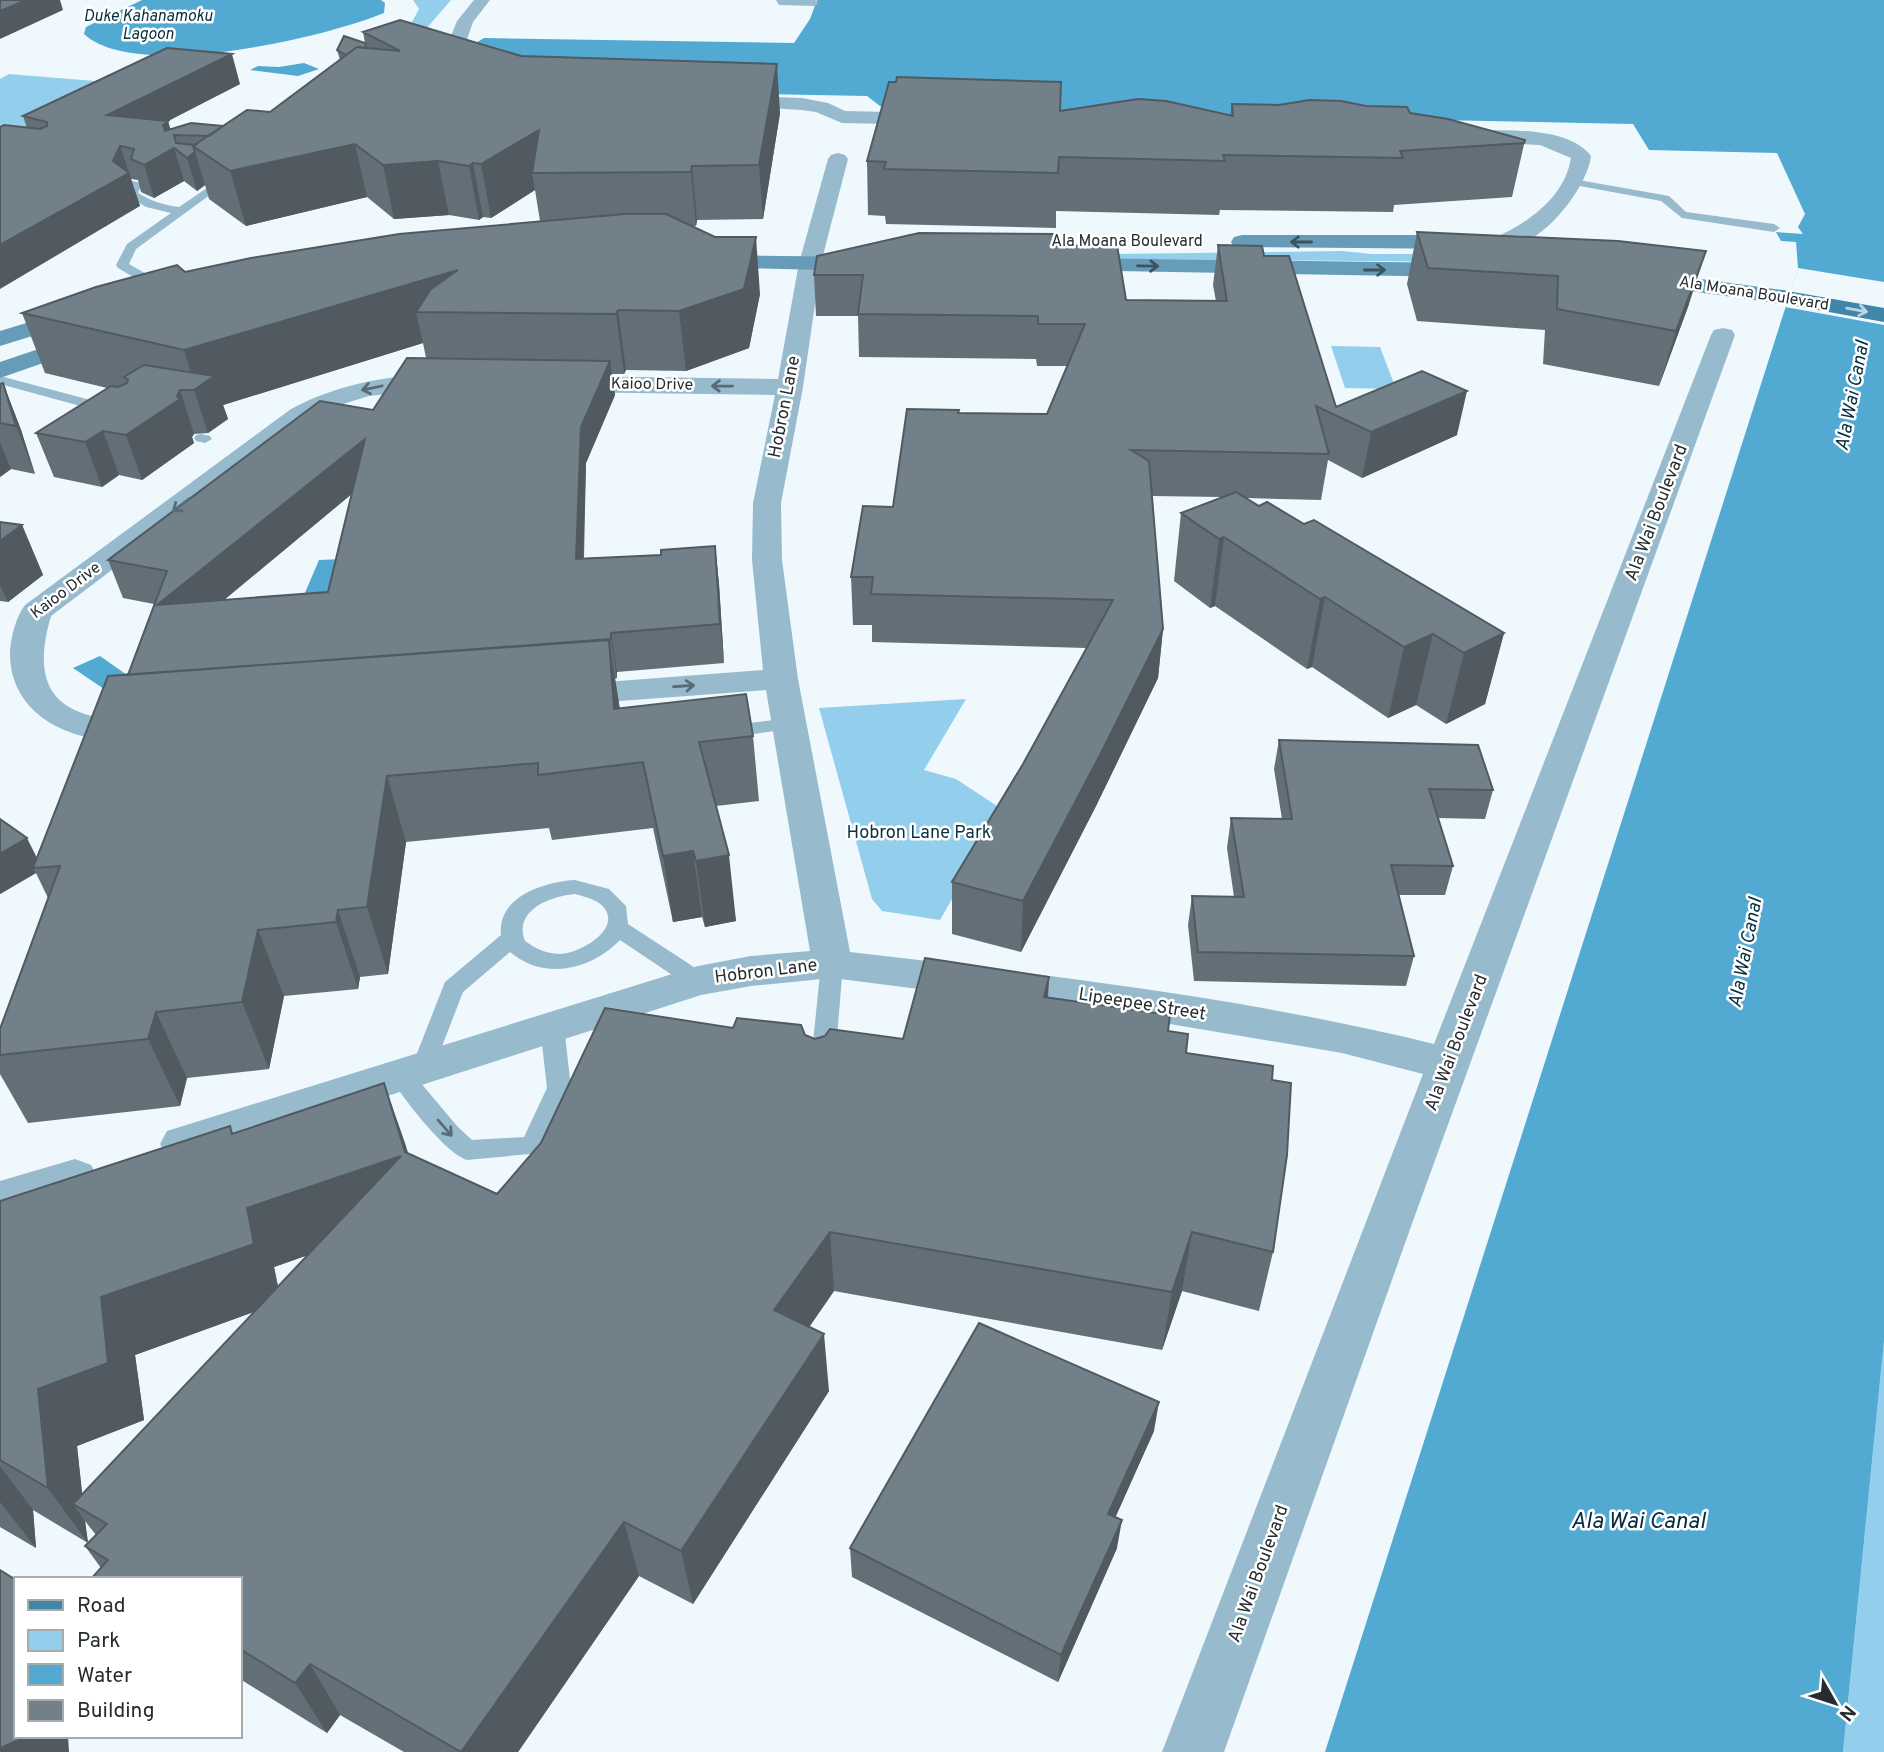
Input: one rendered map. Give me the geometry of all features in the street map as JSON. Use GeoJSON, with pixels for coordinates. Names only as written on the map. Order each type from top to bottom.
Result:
{"type":"FeatureCollection","features":[{"type":"Feature","properties":{"kind":"main road"},"geometry":{"type":"LineString","coordinates":[[699,241],[727,241]]}},
{"type":"Feature","properties":{"kind":"main road"},"geometry":{"type":"LineString","coordinates":[[684,261],[806,248],[844,241]]}},
{"type":"Feature","properties":{"kind":"main road","name":"Ala Moana Boulevard"},"geometry":{"type":"LineString","coordinates":[[1218,242],[1504,242],[1543,245]]}},
{"type":"Feature","properties":{"kind":"main road"},"geometry":{"type":"LineString","coordinates":[[806,248],[891,264]]}},
{"type":"Feature","properties":{"kind":"main road","name":"Ala Moana Boulevard"},"geometry":{"type":"LineString","coordinates":[[1649,257],[1783,287],[1884,315]]}},
{"type":"Feature","properties":{"kind":"main road","name":"Ala Moana Boulevard"},"geometry":{"type":"LineString","coordinates":[[1041,265],[1481,270]]}},
{"type":"Feature","properties":{"kind":"main road","name":"Ala Moana Boulevard"},"geometry":{"type":"LineString","coordinates":[[1623,276],[1884,294]]}},
{"type":"Feature","properties":{"kind":"main road"},"geometry":{"type":"LineString","coordinates":[[136,297],[174,290]]}},
{"type":"Feature","properties":{"kind":"main road"},"geometry":{"type":"LineString","coordinates":[[0,339],[96,309]]}},
{"type":"Feature","properties":{"kind":"main road"},"geometry":{"type":"LineString","coordinates":[[0,370],[106,333]]}},
{"type":"Feature","properties":{"kind":"street"},"geometry":{"type":"LineString","coordinates":[[482,0],[465,21],[452,57],[472,71],[498,82]]}},
{"type":"Feature","properties":{"kind":"street"},"geometry":{"type":"LineString","coordinates":[[711,101],[821,107],[841,140],[951,120]]}},
{"type":"Feature","properties":{"kind":"street"},"geometry":{"type":"LineString","coordinates":[[1438,136],[1536,139],[1555,142],[1581,156],[1582,170],[1559,202],[1532,228],[1504,242]]}},
{"type":"Feature","properties":{"kind":"street","name":"Hobron Lane"},"geometry":{"type":"LineString","coordinates":[[0,1200],[129,1162],[698,981],[751,971],[832,964],[780,679],[767,560],[767,503],[790,387],[806,248],[841,140]]}},
{"type":"Feature","properties":{"kind":"street"},"geometry":{"type":"LineString","coordinates":[[1559,202],[1558,226],[1563,231]]}},
{"type":"Feature","properties":{"kind":"street","name":"Ala Wai Boulevard"},"geometry":{"type":"LineString","coordinates":[[1193,1752],[1723,335]]}},
{"type":"Feature","properties":{"kind":"street","name":"Kaioo Drive"},"geometry":{"type":"LineString","coordinates":[[172,726],[124,730],[85,728],[37,716],[15,702],[3,684],[1,664],[9,643],[36,612],[310,409],[341,395],[379,386],[417,382],[471,383]]}},
{"type":"Feature","properties":{"kind":"street","name":"Kaioo Drive"},"geometry":{"type":"LineString","coordinates":[[527,383],[790,387]]}},
{"type":"Feature","properties":{"kind":"street"},"geometry":{"type":"LineString","coordinates":[[542,697],[652,699],[780,679]]}},
{"type":"Feature","properties":{"kind":"street","name":"Lipeepee Street"},"geometry":{"type":"LineString","coordinates":[[832,964],[1093,996],[1342,1037],[1449,1064]]}},
{"type":"Feature","properties":{"kind":"lane"},"geometry":{"type":"LineString","coordinates":[[779,2],[815,3]]}},
{"type":"Feature","properties":{"kind":"lane"},"geometry":{"type":"LineString","coordinates":[[174,290],[122,265],[131,247],[240,168]]}},
{"type":"Feature","properties":{"kind":"lane"},"geometry":{"type":"LineString","coordinates":[[216,174],[230,175]]}},
{"type":"Feature","properties":{"kind":"lane"},"geometry":{"type":"LineString","coordinates":[[1573,182],[1665,198],[1682,215],[1774,228]]}},
{"type":"Feature","properties":{"kind":"lane"},"geometry":{"type":"LineString","coordinates":[[136,183],[132,194],[141,200],[159,209],[183,211]]}},
{"type":"Feature","properties":{"kind":"lane"},"geometry":{"type":"LineString","coordinates":[[0,380],[89,404],[123,419]]}},
{"type":"Feature","properties":{"kind":"lane"},"geometry":{"type":"LineString","coordinates":[[709,734],[789,724]]}},
{"type":"Feature","properties":{"kind":"lane"},"geometry":{"type":"LineString","coordinates":[[575,887],[606,895],[615,904],[620,915],[618,928],[598,950],[564,961],[546,961],[530,957],[511,939],[510,927],[516,914],[526,903],[558,888],[575,887]]}},
{"type":"Feature","properties":{"kind":"lane"},"geometry":{"type":"LineString","coordinates":[[618,928],[698,981]]}},
{"type":"Feature","properties":{"kind":"lane"},"geometry":{"type":"LineString","coordinates":[[511,939],[453,988],[413,1070],[448,1133],[467,1150],[532,1146],[559,1088],[552,1026]]}},
{"type":"Feature","properties":{"kind":"lane"},"geometry":{"type":"LineString","coordinates":[[820,1087],[832,964]]}},
{"type":"Feature","properties":{"kind":"green space"},"geometry":{"type":"Polygon","coordinates":[[[413,0],[451,0],[426,29],[398,30],[412,22],[419,9],[413,0]]]}},
{"type":"Feature","properties":{"kind":"green space"},"geometry":{"type":"Polygon","coordinates":[[[9,74],[143,85],[0,141],[0,79],[9,74]]]}},
{"type":"Feature","properties":{"kind":"green space"},"geometry":{"type":"Polygon","coordinates":[[[1342,251],[1372,254],[1508,254],[1490,262],[886,257],[1342,251]]]}},
{"type":"Feature","properties":{"kind":"green space"},"geometry":{"type":"Polygon","coordinates":[[[1331,346],[1380,347],[1396,389],[1345,388],[1331,346]]]}},
{"type":"Feature","properties":{"kind":"green space","name":"Hobron Lane Park"},"geometry":{"type":"Polygon","coordinates":[[[966,699],[924,770],[956,779],[1003,810],[940,920],[882,911],[872,899],[819,708],[966,699]]]}},
{"type":"Feature","properties":{"kind":"green space"},"geometry":{"type":"Polygon","coordinates":[[[1884,1341],[1884,1752],[1843,1752],[1884,1341]]]}},
{"type":"Feature","properties":{"kind":"water","name":"Duke Kahanamoku Lagoon"},"geometry":{"type":"Polygon","coordinates":[[[142,0],[381,0],[385,3],[384,13],[356,23],[319,34],[231,51],[186,55],[144,54],[109,48],[84,34],[86,27],[142,0]]]}},
{"type":"Feature","properties":{"kind":"water","name":"Ala Wai Canal"},"geometry":{"type":"Polygon","coordinates":[[[817,0],[1884,0],[1884,1341],[1843,1752],[1325,1752],[1798,268],[1796,242],[1781,241],[1776,232],[1803,234],[1798,227],[1805,214],[1777,153],[1649,150],[1633,124],[884,109],[867,96],[592,91],[474,44],[484,38],[794,43],[810,19],[817,0]]]}},
{"type":"Feature","properties":{"kind":"water"},"geometry":{"type":"Polygon","coordinates":[[[304,63],[319,69],[298,76],[250,70],[258,66],[279,67],[304,63]]]}},
{"type":"Feature","properties":{"kind":"water"},"geometry":{"type":"Polygon","coordinates":[[[344,559],[331,594],[304,595],[319,560],[344,559]]]}},
{"type":"Feature","properties":{"kind":"water"},"geometry":{"type":"Polygon","coordinates":[[[100,656],[127,675],[104,689],[73,668],[100,656]]]}},
{"type":"Feature","properties":{"kind":"pier"},"geometry":{"type":"Polygon","coordinates":[[[1798,268],[1884,282],[1884,325],[1785,307],[1798,268]]]}},
{"type":"Feature","properties":{"kind":"building"},"geometry":{"type":"Polygon","coordinates":[[[0,0],[26,0],[0,11],[0,0]]]}},
{"type":"Feature","properties":{"kind":"building"},"geometry":{"type":"Polygon","coordinates":[[[400,20],[521,56],[777,64],[759,165],[692,166],[691,172],[532,173],[539,130],[481,164],[473,163],[469,166],[438,161],[383,165],[355,144],[230,171],[193,146],[247,110],[270,112],[357,47],[400,51],[363,32],[400,20]]]}},
{"type":"Feature","properties":{"kind":"building"},"geometry":{"type":"Polygon","coordinates":[[[344,36],[365,43],[366,48],[357,47],[346,55],[337,50],[344,36]]]}},
{"type":"Feature","properties":{"kind":"building"},"geometry":{"type":"Polygon","coordinates":[[[167,48],[232,54],[107,115],[168,121],[163,125],[165,131],[191,123],[223,126],[209,136],[174,135],[176,143],[195,145],[195,152],[187,158],[174,148],[144,165],[131,159],[134,149],[120,146],[113,161],[129,173],[0,245],[0,127],[4,125],[40,129],[47,126],[47,122],[23,116],[167,48]]]}},
{"type":"Feature","properties":{"kind":"building"},"geometry":{"type":"Polygon","coordinates":[[[897,77],[1061,82],[1060,111],[1138,99],[1166,101],[1233,116],[1232,104],[1279,105],[1309,100],[1407,107],[1410,113],[1448,119],[1525,140],[1524,143],[1400,151],[1403,158],[1223,155],[1225,161],[1059,157],[1058,173],[884,169],[886,162],[867,161],[889,82],[896,82],[897,77]]]}},
{"type":"Feature","properties":{"kind":"building"},"geometry":{"type":"Polygon","coordinates":[[[625,214],[666,214],[715,237],[756,237],[744,289],[679,311],[618,310],[616,314],[416,312],[431,289],[458,270],[184,350],[22,313],[96,287],[177,265],[185,272],[251,258],[399,234],[625,214]]]}},
{"type":"Feature","properties":{"kind":"building"},"geometry":{"type":"Polygon","coordinates":[[[1417,232],[1618,241],[1706,251],[1676,331],[1557,309],[1558,276],[1428,268],[1417,232]]]}},
{"type":"Feature","properties":{"kind":"building"},"geometry":{"type":"Polygon","coordinates":[[[919,233],[1056,234],[1055,246],[1117,245],[1126,300],[1227,301],[1218,245],[1262,246],[1264,256],[1289,256],[1336,407],[1422,371],[1467,391],[1371,432],[1316,406],[1329,454],[1131,450],[1149,461],[1163,629],[1023,901],[952,882],[1023,764],[1113,600],[871,594],[873,577],[851,577],[863,506],[893,507],[907,409],[959,410],[958,413],[1047,414],[1085,324],[1038,324],[1038,316],[858,314],[863,275],[814,275],[817,256],[919,233]]]}},
{"type":"Feature","properties":{"kind":"building"},"geometry":{"type":"Polygon","coordinates":[[[407,358],[610,361],[581,427],[576,559],[661,555],[661,550],[715,546],[720,624],[611,633],[611,639],[128,675],[167,571],[108,560],[320,401],[373,410],[407,358]],[[365,439],[157,605],[328,592],[365,439]]]}},
{"type":"Feature","properties":{"kind":"building"},"geometry":{"type":"Polygon","coordinates":[[[144,365],[214,376],[194,390],[180,390],[177,396],[180,399],[126,435],[103,431],[85,442],[36,433],[111,386],[118,387],[127,383],[128,380],[124,377],[144,365]]]}},
{"type":"Feature","properties":{"kind":"building"},"geometry":{"type":"Polygon","coordinates":[[[3,383],[16,426],[0,423],[0,384],[3,383]]]}},
{"type":"Feature","properties":{"kind":"building"},"geometry":{"type":"Polygon","coordinates":[[[1236,492],[1259,506],[1267,502],[1304,524],[1314,520],[1504,633],[1464,653],[1433,634],[1404,647],[1325,597],[1320,599],[1224,537],[1219,539],[1181,513],[1236,492]]]}},
{"type":"Feature","properties":{"kind":"building"},"geometry":{"type":"Polygon","coordinates":[[[0,522],[22,525],[0,541],[0,522]]]}},
{"type":"Feature","properties":{"kind":"building"},"geometry":{"type":"Polygon","coordinates":[[[609,640],[614,709],[746,694],[753,736],[699,742],[729,855],[696,861],[693,851],[663,856],[643,762],[538,775],[538,763],[387,776],[367,907],[338,910],[336,922],[258,930],[242,1002],[156,1012],[148,1039],[0,1055],[0,1029],[60,866],[33,868],[108,676],[609,640]]]}},
{"type":"Feature","properties":{"kind":"building"},"geometry":{"type":"Polygon","coordinates":[[[1279,740],[1478,745],[1493,790],[1429,789],[1453,866],[1391,865],[1414,956],[1198,952],[1192,896],[1244,897],[1231,818],[1292,819],[1279,740]]]}},
{"type":"Feature","properties":{"kind":"building"},"geometry":{"type":"Polygon","coordinates":[[[0,819],[27,838],[0,854],[0,819]]]}},
{"type":"Feature","properties":{"kind":"building"},"geometry":{"type":"Polygon","coordinates":[[[925,958],[1049,977],[1044,997],[1170,1015],[1168,1031],[1188,1034],[1186,1053],[1273,1066],[1272,1080],[1291,1083],[1287,1155],[1273,1252],[1192,1232],[1172,1292],[830,1232],[774,1310],[824,1334],[681,1551],[624,1522],[461,1752],[310,1664],[295,1683],[242,1650],[242,1577],[93,1577],[108,1560],[85,1546],[107,1524],[73,1504],[401,1156],[247,1208],[254,1244],[101,1297],[108,1363],[38,1389],[48,1488],[0,1460],[0,1201],[230,1126],[232,1134],[384,1083],[405,1152],[497,1194],[541,1143],[605,1008],[733,1028],[737,1018],[801,1025],[805,1035],[815,1039],[825,1036],[830,1029],[903,1039],[925,958]]]}},
{"type":"Feature","properties":{"kind":"building"},"geometry":{"type":"Polygon","coordinates":[[[979,1323],[1159,1402],[1108,1514],[1122,1520],[1061,1655],[850,1548],[979,1323]]]}},
{"type":"Feature","properties":{"kind":"building"},"geometry":{"type":"Polygon","coordinates":[[[0,1570],[14,1579],[14,1738],[24,1738],[0,1748],[0,1570]]]}}]}
